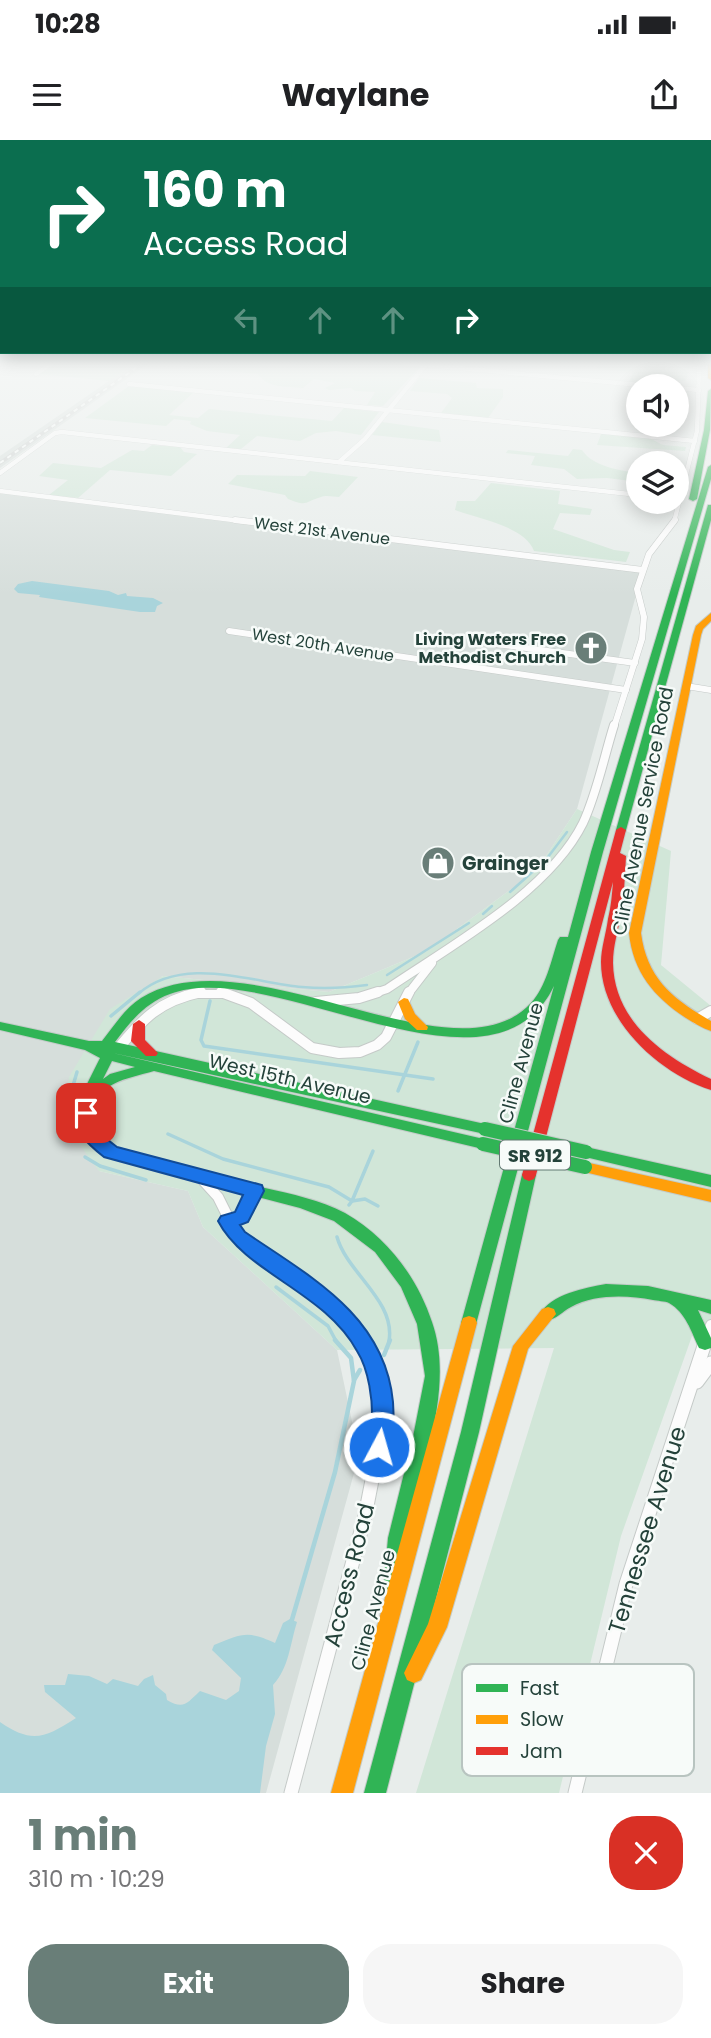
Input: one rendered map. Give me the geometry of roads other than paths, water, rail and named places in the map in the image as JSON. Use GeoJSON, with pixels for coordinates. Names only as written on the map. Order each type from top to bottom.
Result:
{"type":"FeatureCollection","features":[{"type":"Feature","properties":{"kind":"main road"},"geometry":{"type":"LineString","coordinates":[[696,519],[691,508],[705,440]]}},
{"type":"Feature","properties":{"kind":"main road","name":"Cline Avenue"},"geometry":{"type":"LineString","coordinates":[[342,1793],[597,852],[711,467]]}},
{"type":"Feature","properties":{"kind":"main road","name":"Cline Avenue"},"geometry":{"type":"LineString","coordinates":[[375,1793],[470,1432],[528,1180],[711,507]]}},
{"type":"Feature","properties":{"kind":"main road","name":"Cline Avenue Service Road"},"geometry":{"type":"LineString","coordinates":[[711,616],[696,635],[664,782],[635,939],[636,952],[649,978],[668,999],[711,1027]]}},
{"type":"Feature","properties":{"kind":"main road"},"geometry":{"type":"LineString","coordinates":[[621,830],[619,882],[607,967],[611,995],[622,1018],[654,1052],[711,1085]]}},
{"type":"Feature","properties":{"kind":"main road"},"geometry":{"type":"LineString","coordinates":[[388,1630],[397,1538],[422,1437],[433,1376],[425,1324],[407,1283],[380,1248],[339,1217],[302,1203],[124,1157],[98,1145],[86,1124],[88,1096],[107,1051],[145,1002],[165,991],[193,983],[223,984],[450,1033],[478,1033],[506,1027],[532,1011],[544,992],[597,852]]}},
{"type":"Feature","properties":{"kind":"main road"},"geometry":{"type":"LineString","coordinates":[[404,1002],[410,1016],[424,1028]]}},
{"type":"Feature","properties":{"kind":"main road"},"geometry":{"type":"LineString","coordinates":[[88,1096],[115,1077],[154,1061],[138,1041],[139,1024]]}},
{"type":"Feature","properties":{"kind":"main road","name":"West 15th Avenue"},"geometry":{"type":"LineString","coordinates":[[0,1027],[485,1129],[711,1181]]}},
{"type":"Feature","properties":{"kind":"main road","name":"West 15th Avenue"},"geometry":{"type":"LineString","coordinates":[[107,1051],[120,1049],[154,1061],[483,1144],[711,1196]]}},
{"type":"Feature","properties":{"kind":"main road"},"geometry":{"type":"LineString","coordinates":[[398,1703],[437,1627],[521,1346],[540,1320],[565,1300],[582,1293],[623,1288],[711,1307]]}},
{"type":"Feature","properties":{"kind":"main road"},"geometry":{"type":"LineString","coordinates":[[670,1297],[692,1314],[705,1343]]}},
{"type":"Feature","properties":{"kind":"street"},"geometry":{"type":"LineString","coordinates":[[0,473],[48,440]]}},
{"type":"Feature","properties":{"kind":"street"},"geometry":{"type":"LineString","coordinates":[[136,440],[626,494]]}},
{"type":"Feature","properties":{"kind":"street"},"geometry":{"type":"LineString","coordinates":[[339,462],[364,440]]}},
{"type":"Feature","properties":{"kind":"street"},"geometry":{"type":"LineString","coordinates":[[686,440],[695,441],[689,463]]}},
{"type":"Feature","properties":{"kind":"street","name":"West 21st Avenue"},"geometry":{"type":"LineString","coordinates":[[0,491],[643,570]]}},
{"type":"Feature","properties":{"kind":"street"},"geometry":{"type":"LineString","coordinates":[[313,1003],[359,998],[376,993],[440,954],[514,901],[544,875],[566,849],[583,822],[635,663],[643,631],[644,617],[637,591],[643,570],[650,552],[673,525],[676,514]]}},
{"type":"Feature","properties":{"kind":"street","name":"West 20th Avenue"},"geometry":{"type":"LineString","coordinates":[[229,631],[626,690]]}},
{"type":"Feature","properties":{"kind":"street"},"geometry":{"type":"LineString","coordinates":[[497,644],[635,663]]}},
{"type":"Feature","properties":{"kind":"street"},"geometry":{"type":"LineString","coordinates":[[686,686],[711,690]]}},
{"type":"Feature","properties":{"kind":"street"},"geometry":{"type":"LineString","coordinates":[[120,1049],[139,1024],[161,1005],[178,997],[201,992],[221,992],[251,1003],[312,1048],[327,1052],[354,1053],[382,1041],[395,1022],[413,985],[440,954]]}},
{"type":"Feature","properties":{"kind":"street"},"geometry":{"type":"LineString","coordinates":[[697,1019],[711,1010]]}},
{"type":"Feature","properties":{"kind":"street","name":"Access Road"},"geometry":{"type":"LineString","coordinates":[[198,1175],[218,1196],[238,1237],[314,1290],[343,1316],[367,1347],[380,1386],[383,1424],[365,1516],[291,1793]]}},
{"type":"Feature","properties":{"kind":"street"},"geometry":{"type":"LineString","coordinates":[[228,1221],[242,1217],[255,1191]]}},
{"type":"Feature","properties":{"kind":"street","name":"Tennessee Avenue"},"geometry":{"type":"LineString","coordinates":[[606,1664],[626,1584],[711,1325]]}},
{"type":"Feature","properties":{"kind":"street","name":"Tennessee Avenue"},"geometry":{"type":"LineString","coordinates":[[692,1389],[711,1363]]}},
{"type":"Feature","properties":{"kind":"water"},"geometry":{"type":"Polygon","coordinates":[[[32,581],[109,591],[118,595],[126,593],[127,596],[153,598],[163,603],[157,606],[155,612],[140,612],[39,597],[40,595],[18,593],[14,589],[18,584],[32,581]]]}},
{"type":"Feature","properties":{"kind":"water"},"geometry":{"type":"Polygon","coordinates":[[[290,1619],[297,1622],[286,1663],[273,1685],[275,1714],[266,1746],[260,1793],[0,1793],[0,1722],[21,1733],[38,1736],[56,1730],[76,1718],[45,1692],[44,1685],[65,1685],[68,1674],[89,1676],[107,1684],[113,1679],[138,1686],[153,1675],[155,1685],[166,1694],[167,1700],[173,1703],[185,1704],[200,1691],[226,1700],[239,1691],[241,1678],[212,1650],[214,1645],[244,1635],[258,1636],[275,1643],[283,1623],[290,1619]]]}},
{"type":"Feature","properties":{"kind":"waterway"},"geometry":{"type":"LineString","coordinates":[[548,857],[567,832]]}},
{"type":"Feature","properties":{"kind":"waterway"},"geometry":{"type":"LineString","coordinates":[[510,892],[539,866]]}},
{"type":"Feature","properties":{"kind":"waterway"},"geometry":{"type":"LineString","coordinates":[[483,914],[492,906]]}},
{"type":"Feature","properties":{"kind":"waterway"},"geometry":{"type":"LineString","coordinates":[[387,975],[469,923]]}},
{"type":"Feature","properties":{"kind":"waterway"},"geometry":{"type":"LineString","coordinates":[[138,994],[156,982],[196,973],[310,988],[367,985]]}},
{"type":"Feature","properties":{"kind":"waterway"},"geometry":{"type":"LineString","coordinates":[[111,1016],[140,992]]}},
{"type":"Feature","properties":{"kind":"waterway"},"geometry":{"type":"LineString","coordinates":[[210,1001],[201,1040],[204,1046],[405,1075]]}},
{"type":"Feature","properties":{"kind":"waterway"},"geometry":{"type":"LineString","coordinates":[[405,1075],[418,1042]]}},
{"type":"Feature","properties":{"kind":"waterway"},"geometry":{"type":"LineString","coordinates":[[70,1139],[65,1113],[77,1072]]}},
{"type":"Feature","properties":{"kind":"waterway"},"geometry":{"type":"LineString","coordinates":[[398,1091],[405,1075]]}},
{"type":"Feature","properties":{"kind":"waterway"},"geometry":{"type":"LineString","coordinates":[[405,1075],[433,1079]]}},
{"type":"Feature","properties":{"kind":"waterway"},"geometry":{"type":"LineString","coordinates":[[168,1134],[223,1159],[329,1187],[352,1201]]}},
{"type":"Feature","properties":{"kind":"waterway"},"geometry":{"type":"LineString","coordinates":[[352,1201],[373,1151]]}},
{"type":"Feature","properties":{"kind":"waterway"},"geometry":{"type":"LineString","coordinates":[[85,1157],[100,1166],[146,1180]]}},
{"type":"Feature","properties":{"kind":"waterway"},"geometry":{"type":"LineString","coordinates":[[352,1201],[365,1199],[378,1206]]}},
{"type":"Feature","properties":{"kind":"waterway"},"geometry":{"type":"LineString","coordinates":[[349,1205],[352,1201]]}},
{"type":"Feature","properties":{"kind":"waterway"},"geometry":{"type":"LineString","coordinates":[[337,1237],[350,1263],[385,1313],[389,1341]]}},
{"type":"Feature","properties":{"kind":"waterway"},"geometry":{"type":"LineString","coordinates":[[276,1287],[328,1326],[336,1341]]}},
{"type":"Feature","properties":{"kind":"waterway"},"geometry":{"type":"LineString","coordinates":[[291,1623],[335,1472],[354,1381],[351,1358],[335,1340]]}},
{"type":"Feature","properties":{"kind":"waterway"},"geometry":{"type":"LineString","coordinates":[[384,1355],[390,1340]]}},
{"type":"Feature","properties":{"kind":"waterway"},"geometry":{"type":"LineString","coordinates":[[354,1380],[360,1370]]}},
{"type":"Feature","properties":{"kind":"railway"},"geometry":{"type":"LineString","coordinates":[[0,463],[33,440]]}},
{"type":"Feature","properties":{"kind":"place","name":"Living Waters Free Methodist Church"},"geometry":{"type":"Point","coordinates":[591,648]}},
{"type":"Feature","properties":{"kind":"place","name":"Grainger"},"geometry":{"type":"Point","coordinates":[438,863]}}]}
